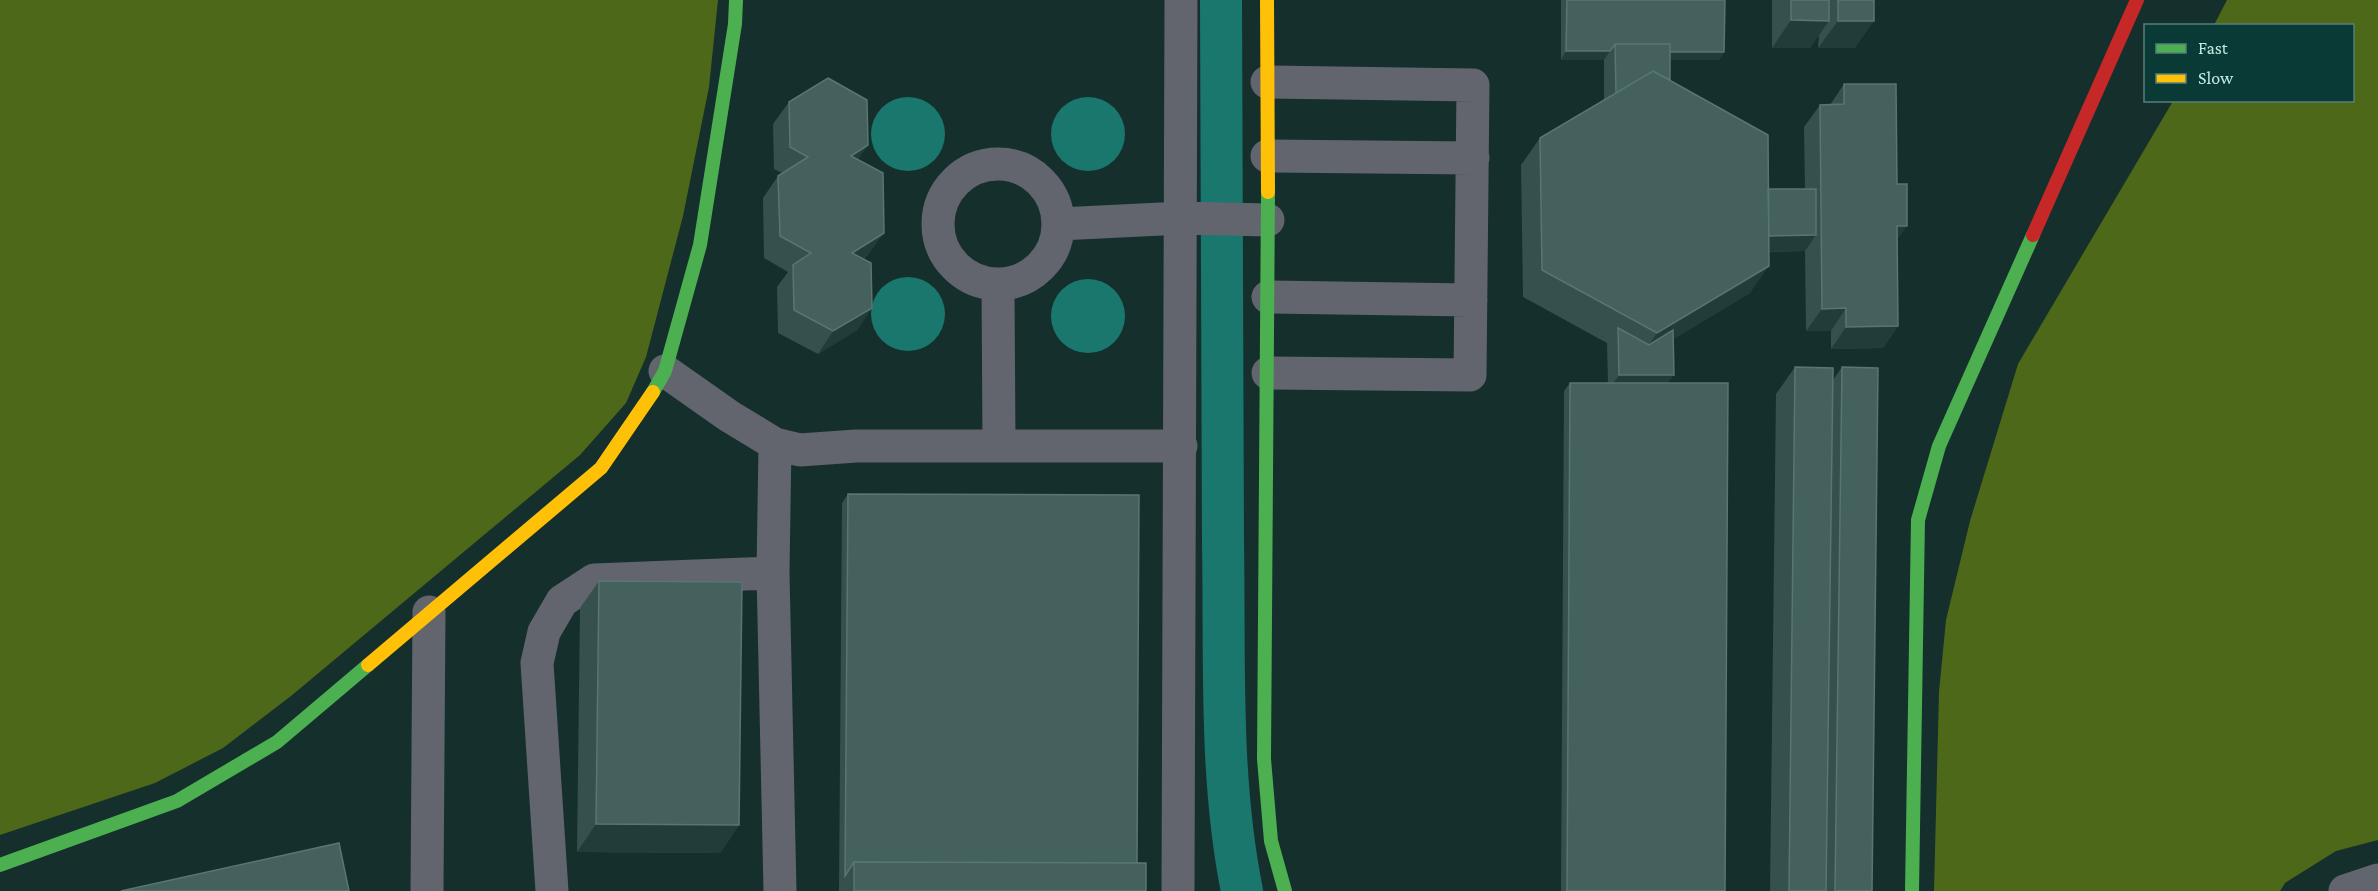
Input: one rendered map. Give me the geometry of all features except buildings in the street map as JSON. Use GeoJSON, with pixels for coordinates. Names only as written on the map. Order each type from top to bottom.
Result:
{"type":"FeatureCollection","features":[{"type":"Feature","properties":{"kind":"street"},"geometry":{"type":"LineString","coordinates":[[0,865],[177,801],[277,742],[601,468],[643,409],[665,371],[700,245],[735,24],[736,0]]}},
{"type":"Feature","properties":{"kind":"street"},"geometry":{"type":"LineString","coordinates":[[1178,891],[1181,446],[1193,218],[1181,0]]}},
{"type":"Feature","properties":{"kind":"street"},"geometry":{"type":"LineString","coordinates":[[1267,0],[1267,156],[1255,220],[1268,297],[1264,759],[1271,841],[1285,891]]}},
{"type":"Feature","properties":{"kind":"street"},"geometry":{"type":"LineString","coordinates":[[1912,891],[1918,520],[1939,446],[2137,0]]}},
{"type":"Feature","properties":{"kind":"street"},"geometry":{"type":"LineString","coordinates":[[1267,82],[1473,85],[1470,375],[1268,373]]}},
{"type":"Feature","properties":{"kind":"street"},"geometry":{"type":"LineString","coordinates":[[1267,156],[1473,158]]}},
{"type":"Feature","properties":{"kind":"street"},"geometry":{"type":"LineString","coordinates":[[999,163],[1017,166],[1034,175],[1047,188],[1056,206],[1059,224],[1056,243],[1047,260],[1033,273],[1017,282],[998,285],[979,282],[962,273],[948,259],[940,243],[937,224],[940,205],[949,188],[963,175],[980,166],[999,163]]}},
{"type":"Feature","properties":{"kind":"street"},"geometry":{"type":"LineString","coordinates":[[1059,224],[1193,218],[1255,220]]}},
{"type":"Feature","properties":{"kind":"street"},"geometry":{"type":"LineString","coordinates":[[998,285],[999,446]]}},
{"type":"Feature","properties":{"kind":"street"},"geometry":{"type":"LineString","coordinates":[[1268,297],[1471,300]]}},
{"type":"Feature","properties":{"kind":"street"},"geometry":{"type":"LineString","coordinates":[[665,371],[729,417],[775,444],[801,450],[856,446],[1181,446]]}},
{"type":"Feature","properties":{"kind":"street"},"geometry":{"type":"LineString","coordinates":[[775,444],[773,573],[780,891]]}},
{"type":"Feature","properties":{"kind":"street"},"geometry":{"type":"LineString","coordinates":[[552,891],[537,663],[544,632],[562,601],[594,580],[773,573]]}},
{"type":"Feature","properties":{"kind":"street"},"geometry":{"type":"LineString","coordinates":[[427,891],[429,612]]}},
{"type":"Feature","properties":{"kind":"street"},"geometry":{"type":"LineString","coordinates":[[2345,891],[2378,880]]}},
{"type":"Feature","properties":{"kind":"shaded area"},"geometry":{"type":"Polygon","coordinates":[[[0,0],[718,0],[709,87],[683,216],[646,357],[626,403],[580,455],[291,696],[223,748],[155,783],[0,835],[0,0]]]}},
{"type":"Feature","properties":{"kind":"shaded area"},"geometry":{"type":"Polygon","coordinates":[[[2227,0],[2378,0],[2378,840],[2336,851],[2285,883],[2280,891],[1934,891],[1939,692],[1946,620],[1970,521],[2018,364],[2172,102],[2354,102],[2354,24],[2215,24],[2227,0]]]}},
{"type":"Feature","properties":{"kind":"shaded area"},"geometry":{"type":"Polygon","coordinates":[[[901,97],[915,97],[929,103],[939,113],[945,127],[943,148],[929,165],[915,171],[901,171],[887,165],[877,155],[871,141],[871,127],[877,113],[887,103],[901,97]]]}},
{"type":"Feature","properties":{"kind":"shaded area"},"geometry":{"type":"Polygon","coordinates":[[[1081,97],[1095,97],[1109,103],[1119,113],[1125,127],[1123,148],[1109,165],[1095,171],[1081,171],[1067,165],[1057,155],[1051,141],[1051,127],[1057,113],[1067,103],[1081,97]]]}},
{"type":"Feature","properties":{"kind":"shaded area"},"geometry":{"type":"Polygon","coordinates":[[[901,277],[915,277],[929,283],[939,293],[945,307],[945,321],[939,335],[929,345],[915,351],[901,351],[887,345],[877,335],[871,321],[871,307],[877,293],[887,283],[901,277]]]}},
{"type":"Feature","properties":{"kind":"shaded area"},"geometry":{"type":"Polygon","coordinates":[[[1081,279],[1095,279],[1109,285],[1119,295],[1125,309],[1125,323],[1119,337],[1109,347],[1095,353],[1081,353],[1067,347],[1057,337],[1051,323],[1051,309],[1057,295],[1067,285],[1081,279]]]}},
{"type":"Feature","properties":{"kind":"waterway"},"geometry":{"type":"LineString","coordinates":[[1221,0],[1221,339],[1226,761],[1242,891]]}},
{"type":"Feature","properties":{"kind":"traffic: fast"},"geometry":{"type":"LineString","coordinates":[[653,392],[665,371],[700,245],[735,24],[736,0]]}},
{"type":"Feature","properties":{"kind":"traffic: fast"},"geometry":{"type":"LineString","coordinates":[[1268,192],[1264,759],[1271,841],[1285,891]]}},
{"type":"Feature","properties":{"kind":"traffic: fast"},"geometry":{"type":"LineString","coordinates":[[1912,891],[1918,520],[1939,446],[2033,235]]}},
{"type":"Feature","properties":{"kind":"traffic: fast"},"geometry":{"type":"LineString","coordinates":[[0,865],[177,801],[277,742],[368,665]]}},
{"type":"Feature","properties":{"kind":"traffic: slow"},"geometry":{"type":"LineString","coordinates":[[1267,0],[1268,192]]}},
{"type":"Feature","properties":{"kind":"traffic: slow"},"geometry":{"type":"LineString","coordinates":[[368,665],[601,468],[653,392]]}},
{"type":"Feature","properties":{"kind":"traffic: jam"},"geometry":{"type":"LineString","coordinates":[[2033,235],[2137,0]]}}]}
